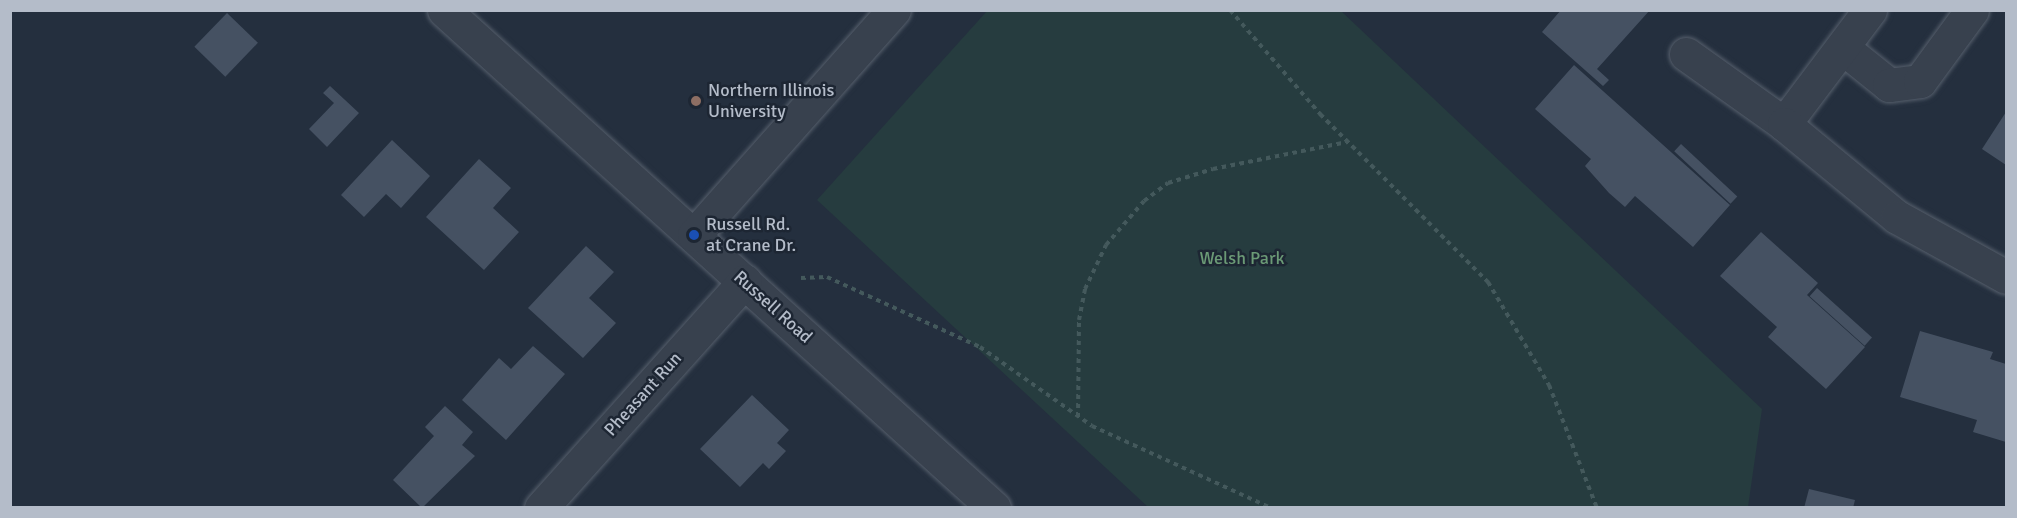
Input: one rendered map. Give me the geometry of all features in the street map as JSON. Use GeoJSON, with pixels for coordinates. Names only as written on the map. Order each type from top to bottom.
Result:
{"type":"FeatureCollection","features":[{"type":"Feature","properties":{"kind":"street","name":"Russell Road"},"geometry":{"type":"LineString","coordinates":[[444,10],[994,507]]}},
{"type":"Feature","properties":{"kind":"street"},"geometry":{"type":"LineString","coordinates":[[694,235],[894,10]]}},
{"type":"Feature","properties":{"kind":"street"},"geometry":{"type":"LineString","coordinates":[[1784,124],[1870,10]]}},
{"type":"Feature","properties":{"kind":"street"},"geometry":{"type":"LineString","coordinates":[[1843,48],[1889,86],[1920,81],[1972,10]]}},
{"type":"Feature","properties":{"kind":"street"},"geometry":{"type":"LineString","coordinates":[[1686,54],[1784,124],[1896,217],[2007,277]]}},
{"type":"Feature","properties":{"kind":"street","name":"Pheasant Run"},"geometry":{"type":"LineString","coordinates":[[541,507],[745,281]]}},
{"type":"Feature","properties":{"kind":"path"},"geometry":{"type":"LineString","coordinates":[[1230,10],[1348,142],[1488,282],[1549,385],[1597,507]]}},
{"type":"Feature","properties":{"kind":"path"},"geometry":{"type":"LineString","coordinates":[[1078,417],[1079,320],[1085,289],[1106,244],[1144,201],[1168,183],[1213,169],[1348,142]]}},
{"type":"Feature","properties":{"kind":"path"},"geometry":{"type":"LineString","coordinates":[[801,278],[827,277],[980,347],[1078,417],[1270,507]]}},
{"type":"Feature","properties":{"kind":"green space","name":"Welsh Park"},"geometry":{"type":"Polygon","coordinates":[[[987,11],[1341,11],[1762,409],[1748,507],[1148,507],[817,200],[987,11]]]}},
{"type":"Feature","properties":{"kind":"building"},"geometry":{"type":"Polygon","coordinates":[[[1561,10],[1650,10],[1597,69],[1609,80],[1603,86],[1542,32],[1561,10]]]}},
{"type":"Feature","properties":{"kind":"building"},"geometry":{"type":"Polygon","coordinates":[[[227,13],[258,43],[225,77],[194,47],[227,13]]]}},
{"type":"Feature","properties":{"kind":"building"},"geometry":{"type":"Polygon","coordinates":[[[1574,65],[1730,205],[1693,247],[1635,196],[1625,207],[1585,166],[1591,159],[1535,109],[1574,65]]]}},
{"type":"Feature","properties":{"kind":"building"},"geometry":{"type":"Polygon","coordinates":[[[330,86],[359,113],[327,147],[309,129],[334,103],[323,93],[330,86]]]}},
{"type":"Feature","properties":{"kind":"building"},"geometry":{"type":"Polygon","coordinates":[[[2006,112],[2006,165],[1982,149],[2006,112]]]}},
{"type":"Feature","properties":{"kind":"building"},"geometry":{"type":"Polygon","coordinates":[[[392,140],[430,176],[401,208],[386,194],[364,217],[341,195],[392,140]]]}},
{"type":"Feature","properties":{"kind":"building"},"geometry":{"type":"Polygon","coordinates":[[[1681,144],[1737,197],[1730,204],[1674,151],[1681,144]]]}},
{"type":"Feature","properties":{"kind":"building"},"geometry":{"type":"Polygon","coordinates":[[[479,159],[511,188],[493,208],[519,232],[484,270],[426,217],[479,159]]]}},
{"type":"Feature","properties":{"kind":"building"},"geometry":{"type":"Polygon","coordinates":[[[1761,232],[1818,283],[1807,295],[1865,347],[1826,389],[1768,337],[1777,327],[1720,276],[1761,232]]]}},
{"type":"Feature","properties":{"kind":"building"},"geometry":{"type":"Polygon","coordinates":[[[586,246],[614,272],[589,298],[616,323],[583,358],[528,308],[586,246]]]}},
{"type":"Feature","properties":{"kind":"building"},"geometry":{"type":"Polygon","coordinates":[[[1817,288],[1872,338],[1865,346],[1810,296],[1817,288]]]}},
{"type":"Feature","properties":{"kind":"building"},"geometry":{"type":"Polygon","coordinates":[[[1920,331],[1993,352],[1990,359],[2006,364],[2006,442],[1973,432],[1977,420],[1900,397],[1920,331]]]}},
{"type":"Feature","properties":{"kind":"building"},"geometry":{"type":"Polygon","coordinates":[[[533,346],[565,374],[506,440],[462,400],[499,358],[511,369],[533,346]]]}},
{"type":"Feature","properties":{"kind":"building"},"geometry":{"type":"Polygon","coordinates":[[[752,395],[789,430],[777,443],[786,451],[769,469],[763,463],[740,487],[700,449],[752,395]]]}},
{"type":"Feature","properties":{"kind":"building"},"geometry":{"type":"Polygon","coordinates":[[[445,406],[473,432],[462,445],[475,456],[422,508],[393,480],[434,436],[425,427],[445,406]]]}},
{"type":"Feature","properties":{"kind":"building"},"geometry":{"type":"Polygon","coordinates":[[[1809,489],[1855,500],[1853,508],[1804,508],[1809,489]]]}},
{"type":"Feature","properties":{"kind":"place","name":"Northern Illinois University"},"geometry":{"type":"Point","coordinates":[696,101]}},
{"type":"Feature","properties":{"kind":"place","name":"Russell Rd. at Crane Dr."},"geometry":{"type":"Point","coordinates":[694,235]}}]}
